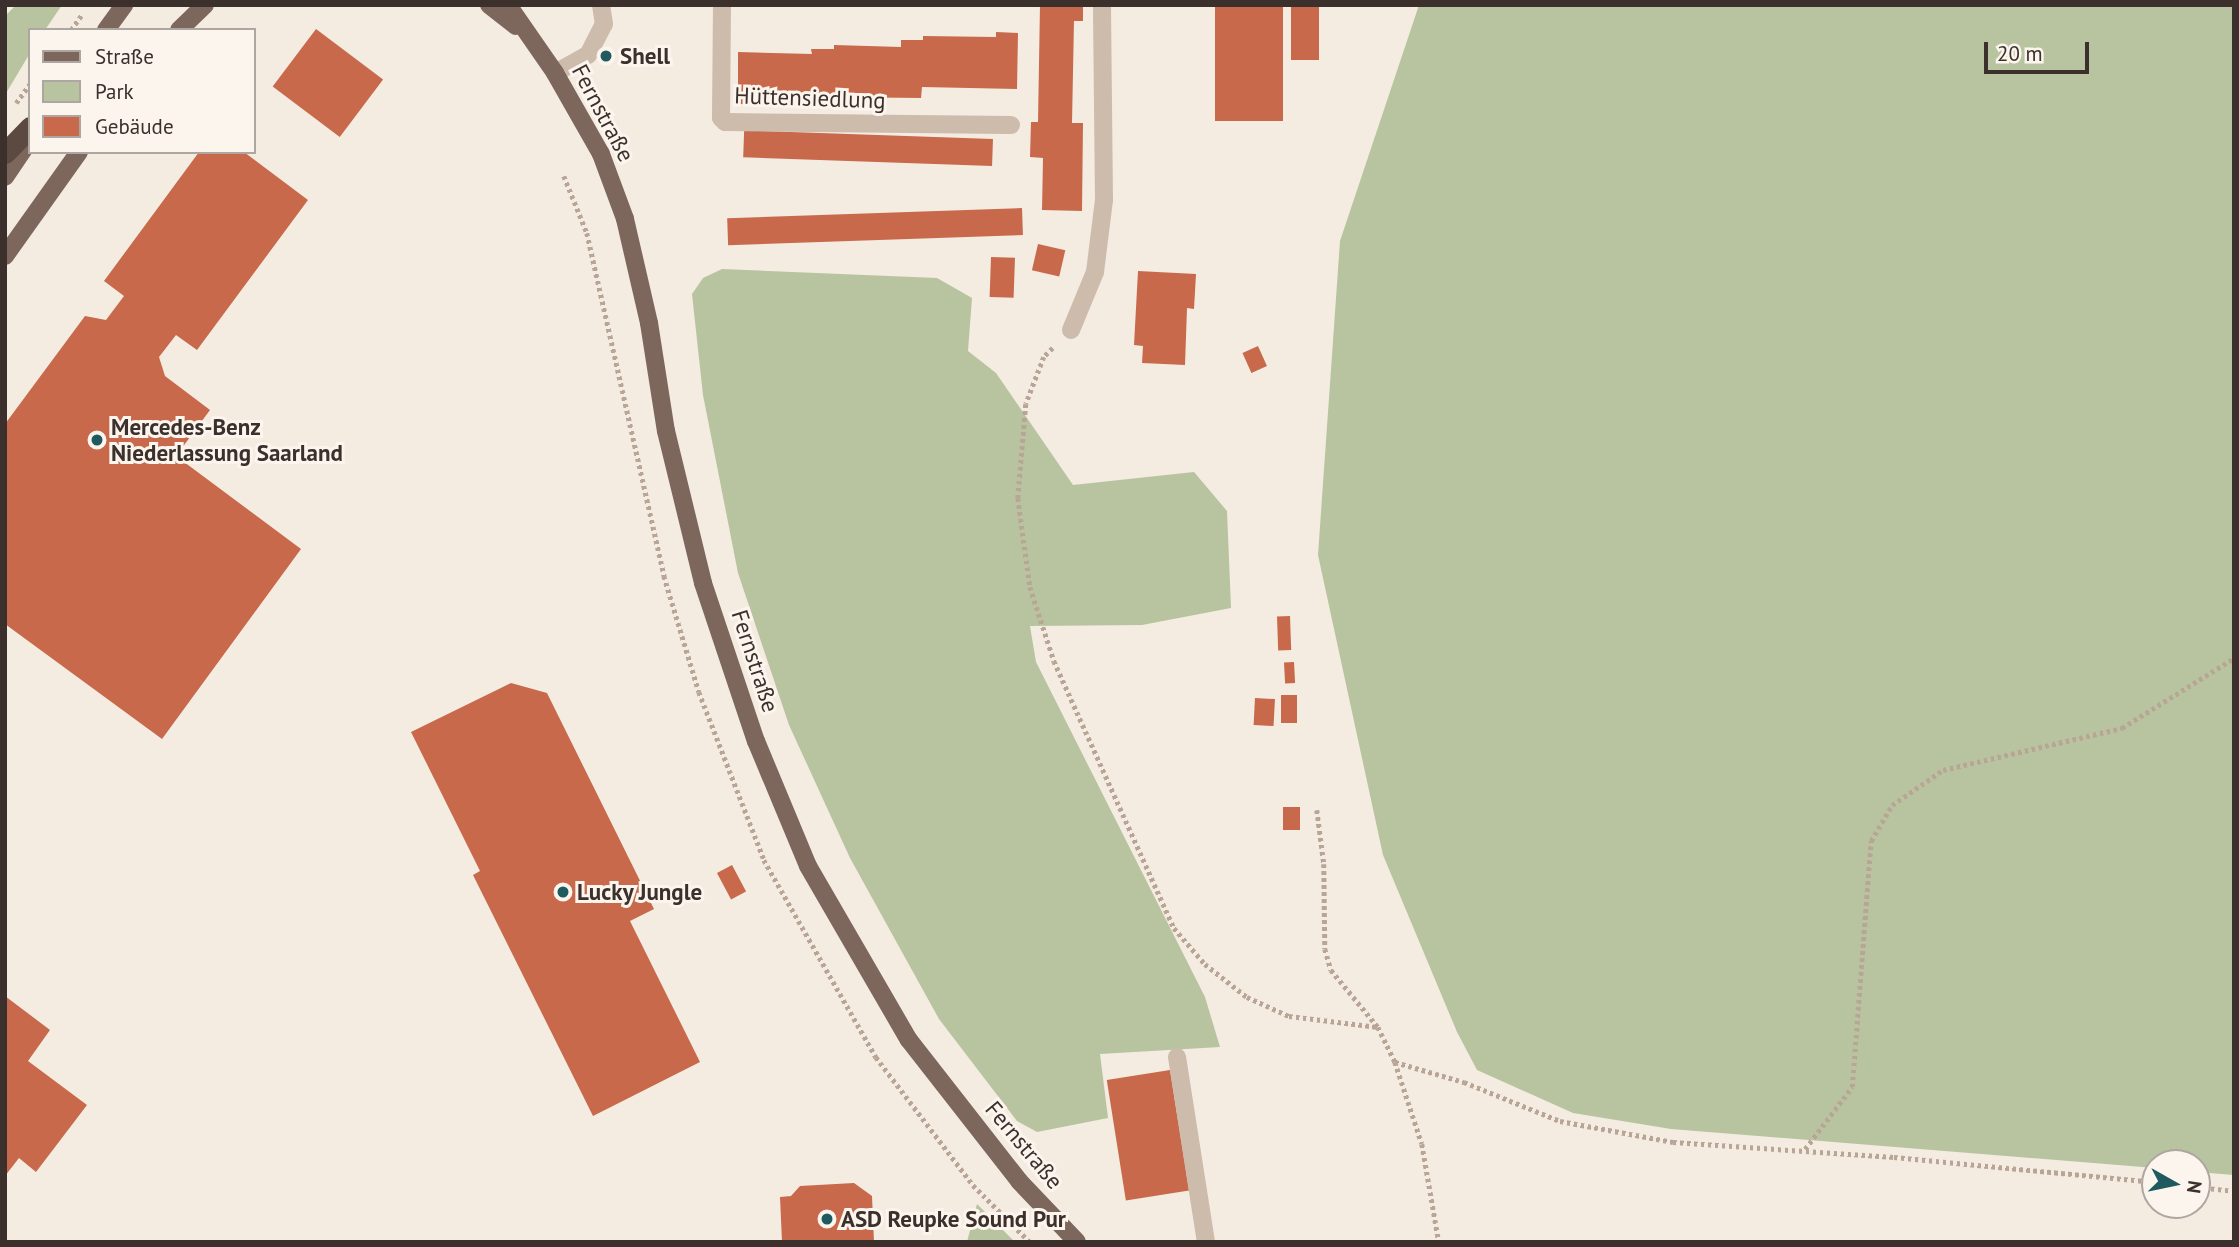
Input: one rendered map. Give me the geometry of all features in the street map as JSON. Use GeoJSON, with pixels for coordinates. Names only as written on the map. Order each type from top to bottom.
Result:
{"type":"FeatureCollection","features":[{"type":"Feature","properties":{"kind":"highway"},"geometry":{"type":"LineString","coordinates":[[5,153],[28,129]]}},
{"type":"Feature","properties":{"kind":"main road"},"geometry":{"type":"LineString","coordinates":[[107,28],[124,5]]}},
{"type":"Feature","properties":{"kind":"main road"},"geometry":{"type":"LineString","coordinates":[[171,28],[188,5]]}},
{"type":"Feature","properties":{"kind":"main road"},"geometry":{"type":"LineString","coordinates":[[181,28],[205,5]]}},
{"type":"Feature","properties":{"kind":"main road","name":"Fernstraße"},"geometry":{"type":"LineString","coordinates":[[489,5],[525,33]]}},
{"type":"Feature","properties":{"kind":"main road","name":"Fernstraße"},"geometry":{"type":"LineString","coordinates":[[508,5],[555,73],[601,154],[625,219],[649,323],[666,431],[703,583],[756,741],[808,866],[909,1040],[1019,1181],[1077,1242]]}},
{"type":"Feature","properties":{"kind":"main road"},"geometry":{"type":"LineString","coordinates":[[5,177],[28,143]]}},
{"type":"Feature","properties":{"kind":"main road"},"geometry":{"type":"LineString","coordinates":[[5,256],[78,154]]}},
{"type":"Feature","properties":{"kind":"main road"},"geometry":{"type":"LineString","coordinates":[[5,241],[68,167]]}},
{"type":"Feature","properties":{"kind":"street"},"geometry":{"type":"LineString","coordinates":[[555,73],[588,55],[604,24],[601,5]]}},
{"type":"Feature","properties":{"kind":"street","name":"Hüttensiedlung"},"geometry":{"type":"LineString","coordinates":[[722,5],[721,118],[725,122],[1011,125]]}},
{"type":"Feature","properties":{"kind":"street"},"geometry":{"type":"LineString","coordinates":[[1071,330],[1095,272],[1104,200],[1102,5]]}},
{"type":"Feature","properties":{"kind":"street"},"geometry":{"type":"LineString","coordinates":[[1177,1057],[1206,1242]]}},
{"type":"Feature","properties":{"kind":"path"},"geometry":{"type":"LineString","coordinates":[[1071,330],[1044,357],[1026,404],[1018,498],[1031,587],[1054,661],[1174,928],[1205,964],[1247,997],[1289,1016],[1378,1027]]}},
{"type":"Feature","properties":{"kind":"path"},"geometry":{"type":"LineString","coordinates":[[1804,1149],[1852,1087],[1871,841],[1892,805],[1943,769],[2122,728],[2234,658]]}},
{"type":"Feature","properties":{"kind":"path"},"geometry":{"type":"LineString","coordinates":[[1317,810],[1324,864],[1325,949],[1331,970],[1343,988],[1378,1027],[1395,1062],[1422,1143],[1439,1242]]}},
{"type":"Feature","properties":{"kind":"path"},"geometry":{"type":"LineString","coordinates":[[1395,1062],[1464,1082],[1560,1121],[1674,1142],[1804,1149],[2141,1181]]}},
{"type":"Feature","properties":{"kind":"path"},"geometry":{"type":"LineString","coordinates":[[2211,1189],[2234,1191]]}},
{"type":"Feature","properties":{"kind":"green space"},"geometry":{"type":"Polygon","coordinates":[[[16,5],[62,5],[46,28],[28,28],[28,56],[5,95],[5,16],[16,5]]]}},
{"type":"Feature","properties":{"kind":"green space"},"geometry":{"type":"Polygon","coordinates":[[[1419,5],[2234,5],[2234,1175],[2211,1173],[2211,1149],[2141,1149],[2141,1167],[1671,1129],[1573,1113],[1477,1070],[1457,1032],[1383,855],[1318,555],[1340,241],[1419,5]]]}},
{"type":"Feature","properties":{"kind":"green space"},"geometry":{"type":"Polygon","coordinates":[[[722,269],[937,278],[972,298],[968,351],[996,373],[1073,485],[1194,472],[1227,511],[1231,608],[1142,625],[1030,626],[1036,662],[1205,997],[1220,1047],[1100,1054],[1108,1118],[1037,1132],[1017,1121],[939,1019],[850,858],[789,725],[738,573],[703,395],[692,294],[703,278],[722,269]]]}},
{"type":"Feature","properties":{"kind":"green space"},"geometry":{"type":"Polygon","coordinates":[[[977,1204],[1015,1242],[967,1242],[977,1204]]]}},
{"type":"Feature","properties":{"kind":"building"},"geometry":{"type":"Polygon","coordinates":[[[1040,5],[1083,5],[1083,21],[1074,21],[1072,123],[1083,123],[1082,211],[1042,210],[1043,158],[1030,157],[1031,122],[1038,122],[1040,5]]]}},
{"type":"Feature","properties":{"kind":"building"},"geometry":{"type":"Polygon","coordinates":[[[1215,5],[1283,5],[1283,121],[1215,121],[1215,5]]]}},
{"type":"Feature","properties":{"kind":"building"},"geometry":{"type":"Polygon","coordinates":[[[1291,5],[1319,5],[1319,60],[1291,60],[1291,5]]]}},
{"type":"Feature","properties":{"kind":"building"},"geometry":{"type":"Polygon","coordinates":[[[316,29],[383,80],[340,137],[273,87],[316,29]]]}},
{"type":"Feature","properties":{"kind":"building"},"geometry":{"type":"Polygon","coordinates":[[[996,32],[1018,33],[1017,89],[922,87],[921,98],[833,97],[833,106],[738,104],[738,52],[812,54],[811,49],[834,49],[834,45],[901,47],[901,40],[923,40],[923,36],[996,37],[996,32]]]}},
{"type":"Feature","properties":{"kind":"building"},"geometry":{"type":"Polygon","coordinates":[[[744,130],[993,139],[992,166],[743,157],[744,130]]]}},
{"type":"Feature","properties":{"kind":"building","name":"Mercedes-Benz Niederlassung Saarland"},"geometry":{"type":"Polygon","coordinates":[[[198,154],[247,154],[308,200],[197,350],[176,335],[159,357],[165,376],[210,410],[176,456],[301,549],[162,739],[5,624],[5,424],[85,316],[106,320],[124,296],[104,281],[198,154]]]}},
{"type":"Feature","properties":{"kind":"building"},"geometry":{"type":"Polygon","coordinates":[[[1022,208],[1023,235],[728,245],[727,218],[1022,208]]]}},
{"type":"Feature","properties":{"kind":"building"},"geometry":{"type":"Polygon","coordinates":[[[1038,244],[1065,250],[1059,277],[1032,270],[1038,244]]]}},
{"type":"Feature","properties":{"kind":"building"},"geometry":{"type":"Polygon","coordinates":[[[991,257],[1015,258],[1014,298],[990,297],[991,257]]]}},
{"type":"Feature","properties":{"kind":"building"},"geometry":{"type":"Polygon","coordinates":[[[1138,271],[1196,274],[1194,309],[1187,308],[1185,365],[1142,363],[1143,346],[1134,345],[1138,271]]]}},
{"type":"Feature","properties":{"kind":"building"},"geometry":{"type":"Polygon","coordinates":[[[1258,346],[1267,366],[1251,373],[1242,353],[1258,346]]]}},
{"type":"Feature","properties":{"kind":"building"},"geometry":{"type":"Polygon","coordinates":[[[1277,616],[1290,616],[1291,650],[1278,650],[1277,616]]]}},
{"type":"Feature","properties":{"kind":"building"},"geometry":{"type":"Polygon","coordinates":[[[1294,662],[1295,683],[1285,683],[1284,663],[1294,662]]]}},
{"type":"Feature","properties":{"kind":"building","name":"Lucky Jungle"},"geometry":{"type":"Polygon","coordinates":[[[511,683],[547,693],[654,909],[630,921],[700,1062],[593,1116],[473,875],[480,871],[411,732],[511,683]]]}},
{"type":"Feature","properties":{"kind":"building"},"geometry":{"type":"Polygon","coordinates":[[[1281,695],[1297,695],[1297,723],[1281,723],[1281,695]]]}},
{"type":"Feature","properties":{"kind":"building"},"geometry":{"type":"Polygon","coordinates":[[[1255,698],[1275,699],[1274,726],[1254,725],[1255,698]]]}},
{"type":"Feature","properties":{"kind":"building"},"geometry":{"type":"Polygon","coordinates":[[[1283,807],[1300,807],[1300,830],[1283,830],[1283,807]]]}},
{"type":"Feature","properties":{"kind":"building"},"geometry":{"type":"Polygon","coordinates":[[[732,865],[746,891],[731,899],[717,873],[732,865]]]}},
{"type":"Feature","properties":{"kind":"building"},"geometry":{"type":"Polygon","coordinates":[[[5,996],[50,1030],[28,1061],[87,1105],[36,1172],[19,1158],[5,1176],[5,996]]]}},
{"type":"Feature","properties":{"kind":"building"},"geometry":{"type":"Polygon","coordinates":[[[1170,1070],[1189,1190],[1126,1201],[1107,1080],[1170,1070]]]}},
{"type":"Feature","properties":{"kind":"building","name":"ASD Reupke Sound Pur"},"geometry":{"type":"Polygon","coordinates":[[[854,1183],[872,1196],[874,1242],[782,1242],[780,1197],[791,1196],[800,1186],[854,1183]]]}},
{"type":"Feature","properties":{"kind":"place","name":"Shell"},"geometry":{"type":"Point","coordinates":[606,56]}},
{"type":"Feature","properties":{"kind":"place","name":"Mercedes-Benz Niederlassung Saarland"},"geometry":{"type":"Point","coordinates":[97,440]}},
{"type":"Feature","properties":{"kind":"place","name":"Lucky Jungle"},"geometry":{"type":"Point","coordinates":[563,892]}},
{"type":"Feature","properties":{"kind":"place","name":"ASD Reupke Sound Pur"},"geometry":{"type":"Point","coordinates":[827,1219]}}]}
